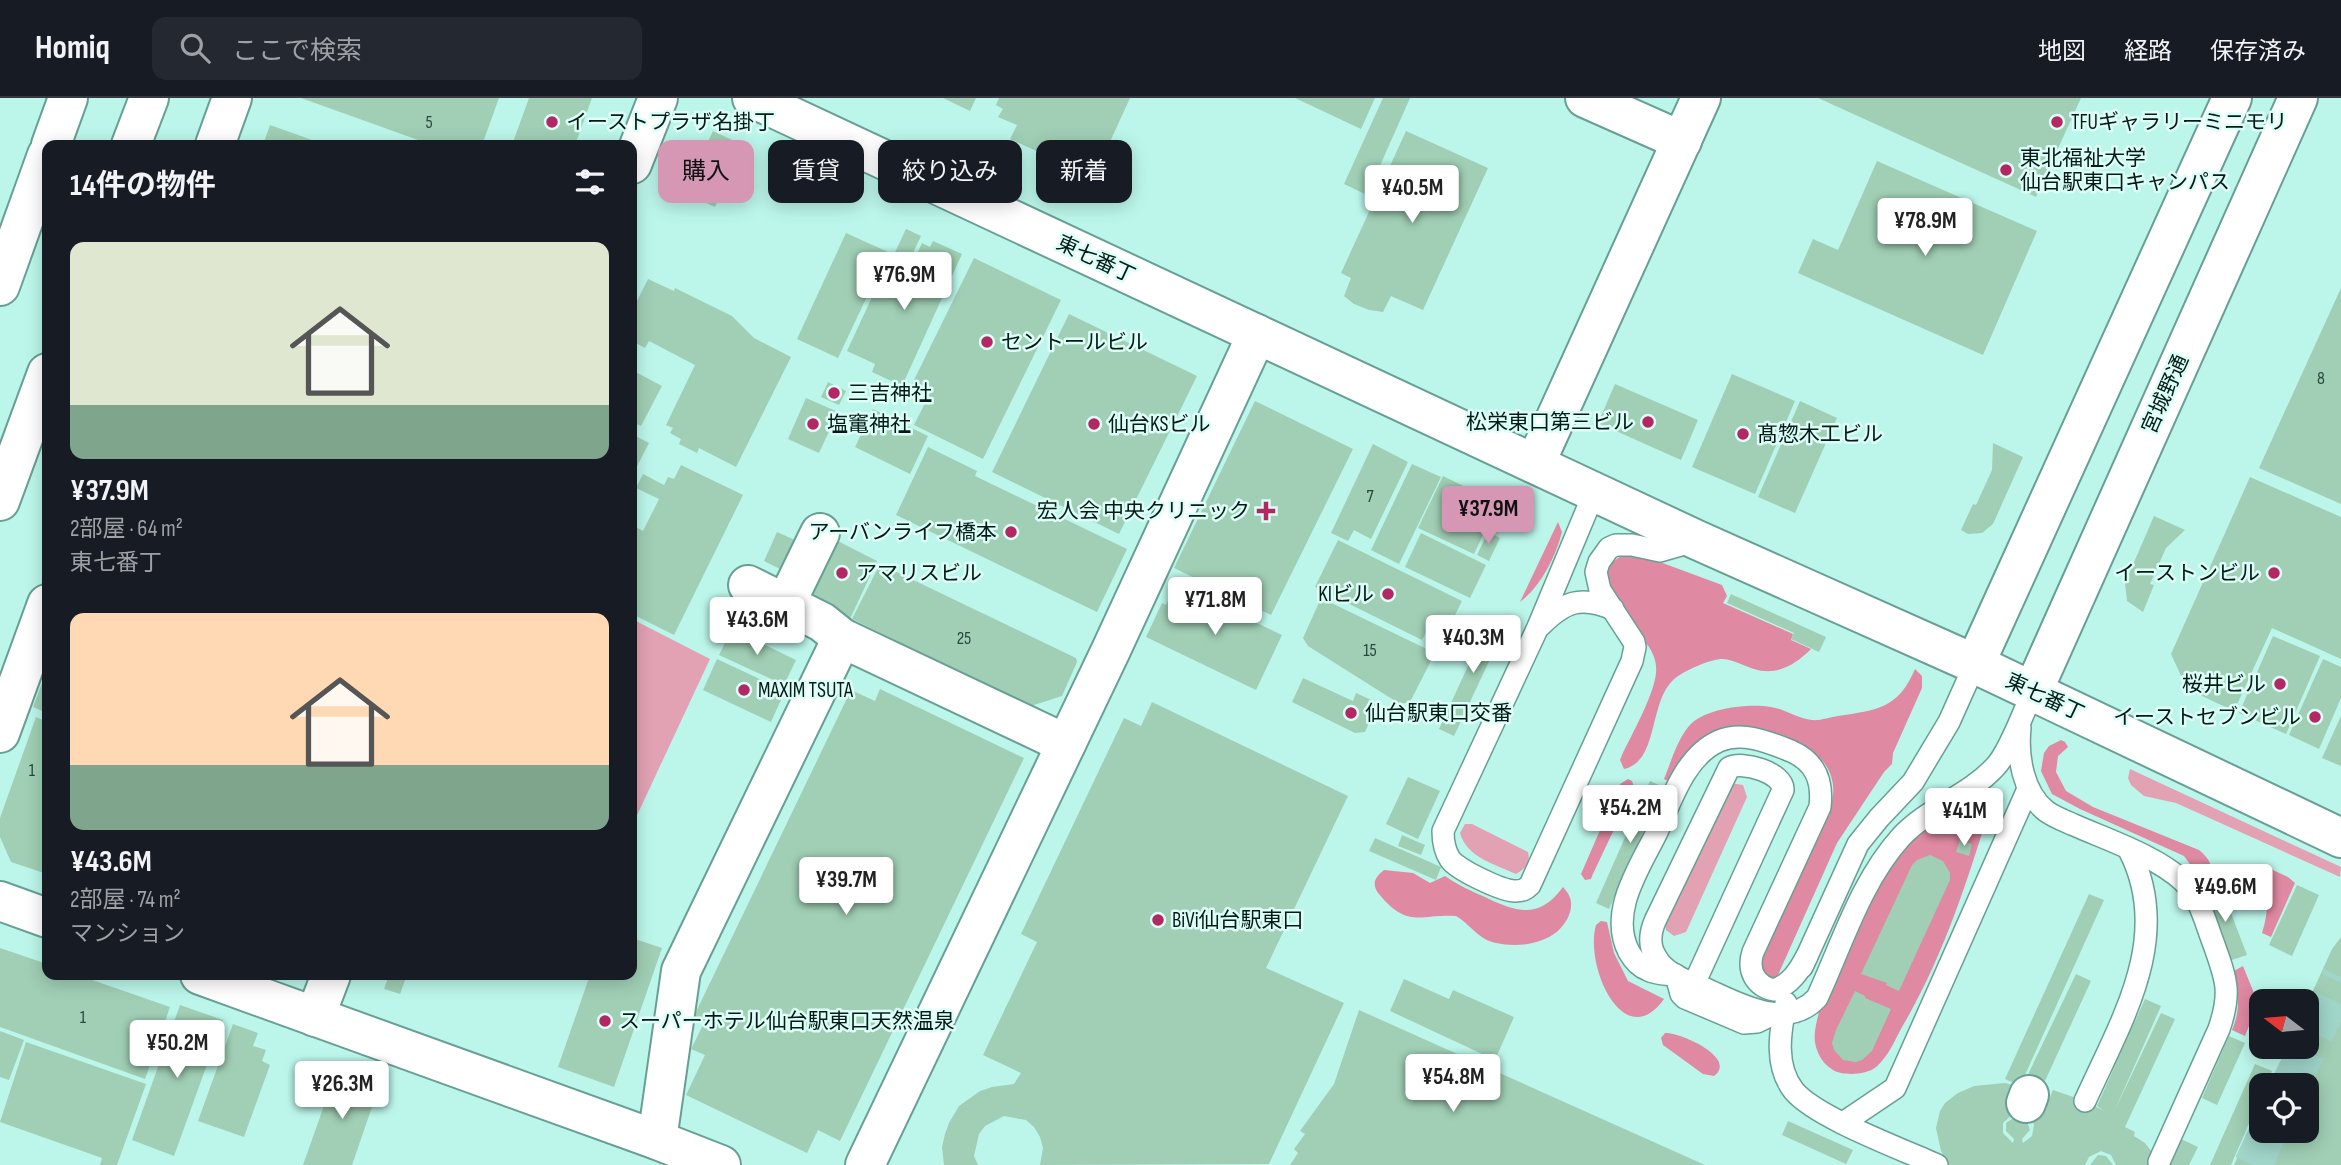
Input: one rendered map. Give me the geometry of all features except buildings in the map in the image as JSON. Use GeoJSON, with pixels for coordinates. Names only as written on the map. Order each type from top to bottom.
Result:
{"type":"FeatureCollection","features":[{"type":"Feature","properties":{"kind":"street"},"geometry":{"type":"LineString","coordinates":[[53,140],[68,98]]}},
{"type":"Feature","properties":{"kind":"street"},"geometry":{"type":"LineString","coordinates":[[133,140],[149,98]]}},
{"type":"Feature","properties":{"kind":"street"},"geometry":{"type":"LineString","coordinates":[[217,140],[232,98]]}},
{"type":"Feature","properties":{"kind":"street"},"geometry":{"type":"LineString","coordinates":[[637,151],[658,98]]}},
{"type":"Feature","properties":{"kind":"street","name":"東七番丁"},"geometry":{"type":"LineString","coordinates":[[752,98],[1697,540],[1975,664],[2029,700],[2341,838]]}},
{"type":"Feature","properties":{"kind":"street"},"geometry":{"type":"LineString","coordinates":[[1585,98],[1682,141]]}},
{"type":"Feature","properties":{"kind":"street"},"geometry":{"type":"LineString","coordinates":[[1535,464],[1701,98]]}},
{"type":"Feature","properties":{"kind":"street"},"geometry":{"type":"LineString","coordinates":[[1975,664],[2232,98]]}},
{"type":"Feature","properties":{"kind":"street","name":"宮城野通"},"geometry":{"type":"LineString","coordinates":[[2029,700],[2298,98]]}},
{"type":"Feature","properties":{"kind":"street"},"geometry":{"type":"LineString","coordinates":[[0,286],[42,169]]}},
{"type":"Feature","properties":{"kind":"street"},"geometry":{"type":"LineString","coordinates":[[865,1165],[1066,744],[1257,334]]}},
{"type":"Feature","properties":{"kind":"street"},"geometry":{"type":"LineString","coordinates":[[0,501],[42,387]]}},
{"type":"Feature","properties":{"kind":"street"},"geometry":{"type":"LineString","coordinates":[[786,603],[820,533]]}},
{"type":"Feature","properties":{"kind":"street"},"geometry":{"type":"LineString","coordinates":[[748,585],[822,622],[842,638],[1066,744]]}},
{"type":"Feature","properties":{"kind":"street"},"geometry":{"type":"LineString","coordinates":[[0,733],[42,618]]}},
{"type":"Feature","properties":{"kind":"street"},"geometry":{"type":"LineString","coordinates":[[657,1140],[681,971],[842,638]]}},
{"type":"Feature","properties":{"kind":"street"},"geometry":{"type":"LineString","coordinates":[[0,901],[42,916]]}},
{"type":"Feature","properties":{"kind":"street"},"geometry":{"type":"LineString","coordinates":[[214,980],[721,1165]]}},
{"type":"Feature","properties":{"kind":"street"},"geometry":{"type":"LineString","coordinates":[[316,1017],[329,980]]}},
{"type":"Feature","properties":{"kind":"lane"},"geometry":{"type":"LineString","coordinates":[[1594,492],[1538,627],[1434,828],[1455,864],[1511,891],[1525,890],[1530,885],[1636,648],[1596,582],[1599,562],[1609,548],[1616,545],[1632,545],[1660,551],[1697,540]]}},
{"type":"Feature","properties":{"kind":"lane"},"geometry":{"type":"LineString","coordinates":[[1538,627],[1557,610],[1576,601],[1600,604],[1613,609]]}},
{"type":"Feature","properties":{"kind":"lane"},"geometry":{"type":"LineString","coordinates":[[1937,1165],[1843,1123],[1816,1108],[1794,1090],[1783,1066],[1779,1034],[1780,1013],[1858,844],[1913,782],[1949,722],[1975,664]]}},
{"type":"Feature","properties":{"kind":"lane"},"geometry":{"type":"LineString","coordinates":[[2029,700],[2019,730],[2019,745],[2028,789],[2045,810],[2171,872],[2196,898],[2220,962],[2228,993],[2227,1007],[2159,1162]]}},
{"type":"Feature","properties":{"kind":"lane"},"geometry":{"type":"LineString","coordinates":[[1685,980],[1665,969],[1656,958],[1651,946],[1651,932],[1725,775],[1735,765],[1742,764],[1776,777],[1784,784],[1781,797],[1685,980],[1681,994],[1737,1021],[1750,1024],[1780,1013],[1798,1011],[1817,998],[1866,891],[1892,849],[1923,817],[1976,784],[1998,765],[2029,700]]}},
{"type":"Feature","properties":{"kind":"lane"},"geometry":{"type":"LineString","coordinates":[[1685,980],[1646,970],[1632,956],[1622,930],[1626,901],[1687,770],[1708,747],[1732,737],[1761,740],[1793,752],[1813,767],[1818,775],[1821,784],[1820,807],[1754,952],[1751,960],[1753,974],[1761,986],[1774,990],[1789,982],[1798,973],[1807,956]]}},
{"type":"Feature","properties":{"kind":"lane"},"geometry":{"type":"LineString","coordinates":[[1843,1123],[1895,1088],[2028,789]]}},
{"type":"Feature","properties":{"kind":"lane"},"geometry":{"type":"LineString","coordinates":[[2085,1101],[2134,992],[2144,955],[2146,898],[2142,880],[2129,850]]}},
{"type":"Feature","properties":{"kind":"shaded area"},"geometry":{"type":"Polygon","coordinates":[[[1558,522],[1562,532],[1551,561],[1541,580],[1520,602],[1558,522]]]}},
{"type":"Feature","properties":{"kind":"shaded area"},"geometry":{"type":"Polygon","coordinates":[[[1625,554],[1641,555],[1722,585],[1727,596],[1723,603],[1793,634],[1791,640],[1811,649],[1799,660],[1778,670],[1762,671],[1723,659],[1700,665],[1678,676],[1668,685],[1662,698],[1644,754],[1636,764],[1624,769],[1620,760],[1647,703],[1656,669],[1651,650],[1621,613],[1608,587],[1607,574],[1612,563],[1625,554]]]}},
{"type":"Feature","properties":{"kind":"shaded area"},"geometry":{"type":"Polygon","coordinates":[[[637,622],[710,659],[637,815],[637,622]]]}},
{"type":"Feature","properties":{"kind":"shaded area"},"geometry":{"type":"Polygon","coordinates":[[[1915,669],[1922,676],[1922,688],[1893,753],[1892,764],[1837,843],[1778,975],[1773,980],[1764,979],[1759,961],[1831,805],[1832,779],[1825,764],[1796,742],[1768,731],[1742,727],[1732,729],[1719,738],[1670,782],[1664,779],[1678,744],[1696,720],[1727,708],[1771,707],[1815,720],[1875,709],[1893,700],[1901,692],[1915,669]]]}},
{"type":"Feature","properties":{"kind":"shaded area"},"geometry":{"type":"Polygon","coordinates":[[[2061,740],[2068,747],[2058,756],[2056,772],[2066,791],[2093,807],[2199,850],[2208,859],[2211,868],[2205,890],[2200,891],[2192,867],[2184,856],[2052,794],[2041,771],[2044,753],[2049,746],[2061,740]]]}},
{"type":"Feature","properties":{"kind":"shaded area"},"geometry":{"type":"Polygon","coordinates":[[[2130,769],[2341,867],[2340,877],[2176,803],[2144,796],[2131,785],[2128,778],[2130,769]]]}},
{"type":"Feature","properties":{"kind":"shaded area"},"geometry":{"type":"Polygon","coordinates":[[[1628,779],[1634,787],[1591,879],[1585,880],[1581,874],[1620,784],[1628,779]]]}},
{"type":"Feature","properties":{"kind":"shaded area"},"geometry":{"type":"Polygon","coordinates":[[[1730,783],[1743,785],[1747,797],[1686,932],[1674,936],[1666,930],[1665,921],[1730,783]]]}},
{"type":"Feature","properties":{"kind":"shaded area"},"geometry":{"type":"Polygon","coordinates":[[[1983,792],[1989,795],[1992,801],[1983,830],[1954,917],[1917,1000],[1891,1048],[1876,1067],[1859,1073],[1845,1074],[1836,1071],[1827,1066],[1818,1052],[1815,1028],[1836,966],[1877,883],[1913,834],[1942,813],[1983,792]]]}},
{"type":"Feature","properties":{"kind":"shaded area"},"geometry":{"type":"Polygon","coordinates":[[[1465,824],[1472,824],[1528,852],[1526,865],[1516,874],[1475,854],[1460,833],[1465,824]]]}},
{"type":"Feature","properties":{"kind":"shaded area"},"geometry":{"type":"Polygon","coordinates":[[[2262,865],[2295,883],[2271,937],[2262,933],[2267,899],[2259,867],[2262,865]]]}},
{"type":"Feature","properties":{"kind":"shaded area"},"geometry":{"type":"Polygon","coordinates":[[[1384,870],[1413,873],[1430,883],[1445,876],[1496,902],[1527,910],[1545,905],[1563,887],[1570,898],[1571,908],[1565,922],[1550,937],[1529,944],[1496,943],[1480,936],[1456,916],[1414,917],[1398,912],[1375,887],[1376,878],[1384,870]]]}},
{"type":"Feature","properties":{"kind":"shaded area"},"geometry":{"type":"Polygon","coordinates":[[[1601,921],[1607,922],[1614,953],[1628,981],[1664,999],[1649,1014],[1635,1017],[1622,1011],[1610,998],[1596,962],[1596,925],[1601,921]]]}},
{"type":"Feature","properties":{"kind":"shaded area"},"geometry":{"type":"Polygon","coordinates":[[[2243,966],[2252,989],[2249,989],[2249,1026],[2245,1036],[2232,1030],[2238,1001],[2232,972],[2243,966]]]}},
{"type":"Feature","properties":{"kind":"shaded area"},"geometry":{"type":"Polygon","coordinates":[[[1665,1033],[1693,1041],[1713,1054],[1719,1062],[1719,1069],[1714,1076],[1703,1074],[1663,1045],[1661,1038],[1665,1033]]]}},
{"type":"Feature","properties":{"kind":"tunnel"},"geometry":{"type":"LineString","coordinates":[[2296,1073],[2341,977]]}},
{"type":"Feature","properties":{"kind":"tunnel"},"geometry":{"type":"LineString","coordinates":[[2253,1165],[2263,1143]]}},
{"type":"Feature","properties":{"kind":"place","name":"イーストプラザ名掛丁"},"geometry":{"type":"Point","coordinates":[552,122]}},
{"type":"Feature","properties":{"kind":"place","name":"TFUギャラリーミニモリ"},"geometry":{"type":"Point","coordinates":[2057,122]}},
{"type":"Feature","properties":{"kind":"place","name":"東北福祉大学 仙台駅東口キャンパス"},"geometry":{"type":"Point","coordinates":[2006,170]}},
{"type":"Feature","properties":{"kind":"place","name":"セントールビル"},"geometry":{"type":"Point","coordinates":[987,342]}},
{"type":"Feature","properties":{"kind":"place","name":"三吉神社"},"geometry":{"type":"Point","coordinates":[834,393]}},
{"type":"Feature","properties":{"kind":"place","name":"松栄東口第三ビル"},"geometry":{"type":"Point","coordinates":[1648,422]}},
{"type":"Feature","properties":{"kind":"place","name":"塩竃神社"},"geometry":{"type":"Point","coordinates":[813,424]}},
{"type":"Feature","properties":{"kind":"place","name":"仙台KSビル"},"geometry":{"type":"Point","coordinates":[1094,424]}},
{"type":"Feature","properties":{"kind":"place","name":"髙惣木工ビル"},"geometry":{"type":"Point","coordinates":[1743,434]}},
{"type":"Feature","properties":{"kind":"place","name":"宏人会 中央クリニック"},"geometry":{"type":"Point","coordinates":[1266,511]}},
{"type":"Feature","properties":{"kind":"place","name":"アーバンライフ橋本"},"geometry":{"type":"Point","coordinates":[1011,532]}},
{"type":"Feature","properties":{"kind":"place","name":"アマリスビル"},"geometry":{"type":"Point","coordinates":[842,573]}},
{"type":"Feature","properties":{"kind":"place","name":"イーストンビル"},"geometry":{"type":"Point","coordinates":[2274,573]}},
{"type":"Feature","properties":{"kind":"place","name":"KIビル"},"geometry":{"type":"Point","coordinates":[1388,594]}},
{"type":"Feature","properties":{"kind":"place","name":"桜井ビル"},"geometry":{"type":"Point","coordinates":[2280,684]}},
{"type":"Feature","properties":{"kind":"place","name":"MAXIM TSUTA"},"geometry":{"type":"Point","coordinates":[744,690]}},
{"type":"Feature","properties":{"kind":"place","name":"仙台駅東口交番"},"geometry":{"type":"Point","coordinates":[1351,713]}},
{"type":"Feature","properties":{"kind":"place","name":"イーストセブンビル"},"geometry":{"type":"Point","coordinates":[2315,717]}},
{"type":"Feature","properties":{"kind":"place","name":"BiVi仙台駅東口"},"geometry":{"type":"Point","coordinates":[1158,920]}},
{"type":"Feature","properties":{"kind":"place","name":"スーパーホテル仙台駅東口天然温泉"},"geometry":{"type":"Point","coordinates":[605,1021]}}]}
